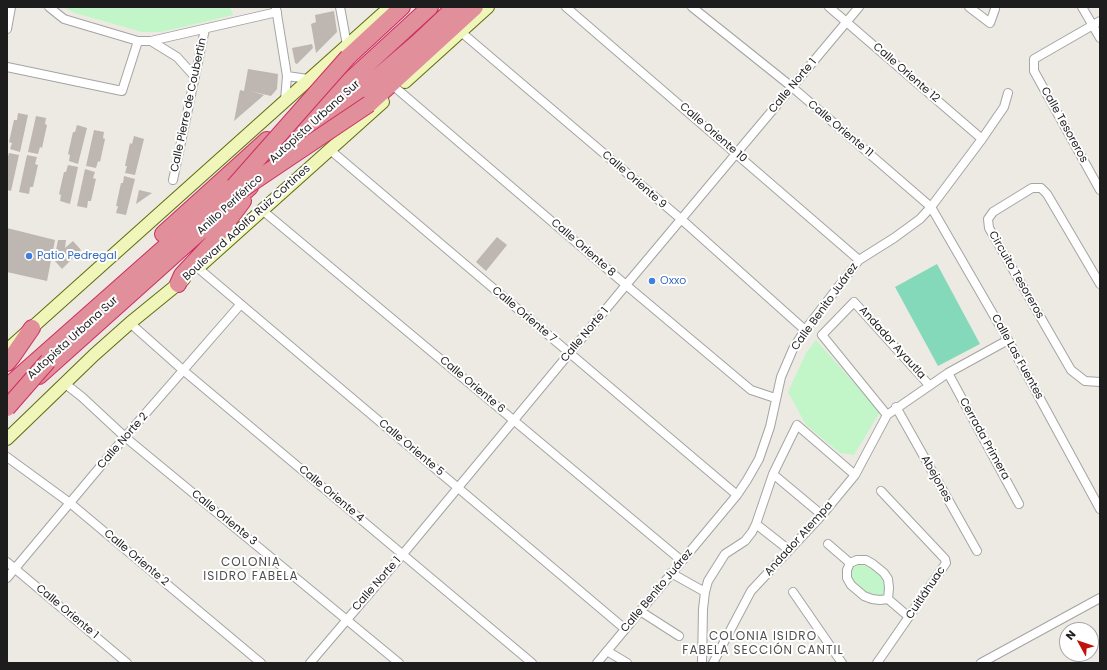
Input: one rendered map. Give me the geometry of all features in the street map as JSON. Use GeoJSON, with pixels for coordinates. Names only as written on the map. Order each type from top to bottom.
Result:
{"type":"FeatureCollection","features":[{"type":"Feature","properties":{"kind":"highway"},"geometry":{"type":"LineString","coordinates":[[381,37],[403,7]]}},
{"type":"Feature","properties":{"kind":"highway"},"geometry":{"type":"LineString","coordinates":[[234,190],[348,57],[403,7]]}},
{"type":"Feature","properties":{"kind":"highway"},"geometry":{"type":"LineString","coordinates":[[7,376],[414,7]]}},
{"type":"Feature","properties":{"kind":"highway","name":"Autopista Urbana Sur"},"geometry":{"type":"LineString","coordinates":[[7,397],[234,190],[430,7]]}},
{"type":"Feature","properties":{"kind":"highway","name":"Autopista Urbana Sur"},"geometry":{"type":"LineString","coordinates":[[7,387],[443,7]]}},
{"type":"Feature","properties":{"kind":"highway","name":"Anillo Periférico"},"geometry":{"type":"LineString","coordinates":[[7,407],[256,181],[418,42],[456,7]]}},
{"type":"Feature","properties":{"kind":"highway"},"geometry":{"type":"LineString","coordinates":[[234,190],[369,104],[475,7]]}},
{"type":"Feature","properties":{"kind":"highway"},"geometry":{"type":"LineString","coordinates":[[178,284],[182,275],[211,244],[237,211],[256,181]]}},
{"type":"Feature","properties":{"kind":"highway"},"geometry":{"type":"LineString","coordinates":[[7,363],[32,328]]}},
{"type":"Feature","properties":{"kind":"highway"},"geometry":{"type":"LineString","coordinates":[[7,376],[61,339]]}},
{"type":"Feature","properties":{"kind":"highway"},"geometry":{"type":"LineString","coordinates":[[7,407],[48,361]]}},
{"type":"Feature","properties":{"kind":"main road"},"geometry":{"type":"LineString","coordinates":[[7,350],[390,7]]}},
{"type":"Feature","properties":{"kind":"main road","name":"Boulevard Adolfo Ruiz Cortines"},"geometry":{"type":"LineString","coordinates":[[7,439],[94,355],[198,268],[488,7]]}},
{"type":"Feature","properties":{"kind":"street"},"geometry":{"type":"LineString","coordinates":[[7,29],[11,7]]}},
{"type":"Feature","properties":{"kind":"street"},"geometry":{"type":"LineString","coordinates":[[49,7],[64,19],[138,41],[151,41],[205,29],[277,10],[287,76],[285,100]]}},
{"type":"Feature","properties":{"kind":"street"},"geometry":{"type":"LineString","coordinates":[[340,7],[347,45]]}},
{"type":"Feature","properties":{"kind":"street","name":"Calle Oriente 10"},"geometry":{"type":"LineString","coordinates":[[566,7],[859,260]]}},
{"type":"Feature","properties":{"kind":"street","name":"Calle Oriente 11"},"geometry":{"type":"LineString","coordinates":[[692,7],[792,87],[932,206]]}},
{"type":"Feature","properties":{"kind":"street","name":"Calle Oriente 12"},"geometry":{"type":"LineString","coordinates":[[829,7],[847,21],[982,140]]}},
{"type":"Feature","properties":{"kind":"street","name":"Calle Norte 1"},"geometry":{"type":"LineString","coordinates":[[310,663],[403,554],[859,7]]}},
{"type":"Feature","properties":{"kind":"street"},"geometry":{"type":"LineString","coordinates":[[969,7],[990,23],[995,9]]}},
{"type":"Feature","properties":{"kind":"street"},"geometry":{"type":"LineString","coordinates":[[1082,7],[1096,23],[1100,38]]}},
{"type":"Feature","properties":{"kind":"street","name":"Calle Tesoreros"},"geometry":{"type":"LineString","coordinates":[[1096,23],[1034,59],[1034,71],[1100,190]]}},
{"type":"Feature","properties":{"kind":"street","name":"Calle Pierre de Coubertin"},"geometry":{"type":"LineString","coordinates":[[174,180],[205,29]]}},
{"type":"Feature","properties":{"kind":"street","name":"Calle Oriente 9"},"geometry":{"type":"LineString","coordinates":[[461,32],[681,220],[805,330]]}},
{"type":"Feature","properties":{"kind":"street"},"geometry":{"type":"LineString","coordinates":[[7,67],[122,91],[138,41]]}},
{"type":"Feature","properties":{"kind":"street"},"geometry":{"type":"LineString","coordinates":[[151,41],[177,57],[195,77]]}},
{"type":"Feature","properties":{"kind":"street"},"geometry":{"type":"LineString","coordinates":[[287,76],[308,79]]}},
{"type":"Feature","properties":{"kind":"street","name":"Calle Oriente 8"},"geometry":{"type":"LineString","coordinates":[[397,89],[626,285],[752,390],[775,398]]}},
{"type":"Feature","properties":{"kind":"street","name":"Calle Benito Juárez"},"geometry":{"type":"LineString","coordinates":[[596,663],[737,495],[759,460],[770,427],[775,398],[781,377],[793,349],[805,330],[859,260],[894,238],[920,219],[932,206],[982,140],[1004,107],[1008,93]]}},
{"type":"Feature","properties":{"kind":"street","name":"Calle Oriente 7"},"geometry":{"type":"LineString","coordinates":[[329,150],[737,495]]}},
{"type":"Feature","properties":{"kind":"street","name":"Circuito Tesoreros"},"geometry":{"type":"LineString","coordinates":[[1100,284],[1047,194],[1040,188],[1032,188],[993,212],[988,219],[989,228],[1071,370],[1085,381],[1100,382]]}},
{"type":"Feature","properties":{"kind":"street","name":"Calle Las Fuentes"},"geometry":{"type":"LineString","coordinates":[[932,206],[1008,340],[1100,509]]}},
{"type":"Feature","properties":{"kind":"street","name":"Calle Oriente 6"},"geometry":{"type":"LineString","coordinates":[[262,210],[682,561]]}},
{"type":"Feature","properties":{"kind":"street","name":"Calle Oriente 5"},"geometry":{"type":"LineString","coordinates":[[198,268],[625,629]]}},
{"type":"Feature","properties":{"kind":"street","name":"Andador Ayautla"},"geometry":{"type":"LineString","coordinates":[[886,415],[822,336],[854,302],[929,385]]}},
{"type":"Feature","properties":{"kind":"street","name":"Calle Norte 2"},"geometry":{"type":"LineString","coordinates":[[7,578],[125,437],[240,305]]}},
{"type":"Feature","properties":{"kind":"street","name":"Calle Oriente 4"},"geometry":{"type":"LineString","coordinates":[[130,324],[532,663]]}},
{"type":"Feature","properties":{"kind":"street"},"geometry":{"type":"LineString","coordinates":[[886,415],[948,373],[1008,340]]}},
{"type":"Feature","properties":{"kind":"street","name":"Cerrada Primera"},"geometry":{"type":"LineString","coordinates":[[948,373],[1019,504]]}},
{"type":"Feature","properties":{"kind":"street","name":"Calle Oriente 3"},"geometry":{"type":"LineString","coordinates":[[68,386],[125,437],[399,663]]}},
{"type":"Feature","properties":{"kind":"street","name":"Abejones"},"geometry":{"type":"LineString","coordinates":[[896,407],[977,551]]}},
{"type":"Feature","properties":{"kind":"street","name":"Andador Atempa"},"geometry":{"type":"LineString","coordinates":[[713,663],[751,591],[822,515],[855,476],[886,415]]}},
{"type":"Feature","properties":{"kind":"street"},"geometry":{"type":"LineString","coordinates":[[702,663],[704,592],[708,581],[725,554],[744,541],[756,524],[773,474],[797,426],[855,476]]}},
{"type":"Feature","properties":{"kind":"street","name":"Calle Oriente 2"},"geometry":{"type":"LineString","coordinates":[[7,457],[70,502],[262,663]]}},
{"type":"Feature","properties":{"kind":"street"},"geometry":{"type":"LineString","coordinates":[[773,474],[822,515]]}},
{"type":"Feature","properties":{"kind":"street","name":"Cuitláhuac"},"geometry":{"type":"LineString","coordinates":[[877,663],[946,563],[945,559],[882,491]]}},
{"type":"Feature","properties":{"kind":"street"},"geometry":{"type":"LineString","coordinates":[[756,524],[789,550]]}},
{"type":"Feature","properties":{"kind":"street"},"geometry":{"type":"LineString","coordinates":[[828,544],[850,563]]}},
{"type":"Feature","properties":{"kind":"street"},"geometry":{"type":"LineString","coordinates":[[888,599],[890,588],[888,579],[884,573],[866,560],[857,560],[850,563],[847,570],[847,578],[856,590],[872,600],[888,599],[909,617]]}},
{"type":"Feature","properties":{"kind":"street","name":"Calle Oriente 1"},"geometry":{"type":"LineString","coordinates":[[7,562],[127,663]]}},
{"type":"Feature","properties":{"kind":"street"},"geometry":{"type":"LineString","coordinates":[[671,574],[704,592]]}},
{"type":"Feature","properties":{"kind":"street"},"geometry":{"type":"LineString","coordinates":[[793,592],[842,663]]}},
{"type":"Feature","properties":{"kind":"street"},"geometry":{"type":"LineString","coordinates":[[981,663],[1100,598]]}},
{"type":"Feature","properties":{"kind":"street"},"geometry":{"type":"LineString","coordinates":[[640,611],[679,636]]}},
{"type":"Feature","properties":{"kind":"street"},"geometry":{"type":"LineString","coordinates":[[607,651],[628,663]]}},
{"type":"Feature","properties":{"kind":"green space"},"geometry":{"type":"Polygon","coordinates":[[[63,7],[230,7],[233,15],[161,32],[142,32],[75,13],[63,7]]]}},
{"type":"Feature","properties":{"kind":"green space"},"geometry":{"type":"Polygon","coordinates":[[[937,264],[980,344],[938,366],[895,287],[937,264]]]}},
{"type":"Feature","properties":{"kind":"green space"},"geometry":{"type":"Polygon","coordinates":[[[816,340],[880,412],[854,455],[840,453],[806,425],[788,392],[806,353],[816,340]]]}},
{"type":"Feature","properties":{"kind":"green space"},"geometry":{"type":"Polygon","coordinates":[[[855,564],[861,564],[876,571],[883,579],[885,588],[883,595],[875,597],[867,595],[851,580],[849,572],[851,567],[855,564]]]}},
{"type":"Feature","properties":{"kind":"building"},"geometry":{"type":"Polygon","coordinates":[[[334,11],[337,32],[316,53],[311,24],[316,22],[315,15],[334,11]]]}},
{"type":"Feature","properties":{"kind":"building"},"geometry":{"type":"Polygon","coordinates":[[[312,44],[313,48],[297,64],[295,63],[292,48],[312,44]]]}},
{"type":"Feature","properties":{"kind":"building"},"geometry":{"type":"Polygon","coordinates":[[[248,69],[278,74],[277,89],[271,96],[250,91],[264,95],[234,121],[240,90],[244,91],[248,69]]]}},
{"type":"Feature","properties":{"kind":"building"},"geometry":{"type":"Polygon","coordinates":[[[18,113],[28,115],[20,152],[10,149],[12,143],[9,142],[14,120],[17,120],[18,113]]]}},
{"type":"Feature","properties":{"kind":"building"},"geometry":{"type":"Polygon","coordinates":[[[36,116],[46,118],[45,124],[47,125],[42,148],[40,147],[38,154],[28,152],[36,116]]]}},
{"type":"Feature","properties":{"kind":"building"},"geometry":{"type":"Polygon","coordinates":[[[77,125],[87,128],[78,164],[69,161],[70,155],[68,154],[73,132],[75,132],[77,125]]]}},
{"type":"Feature","properties":{"kind":"building"},"geometry":{"type":"Polygon","coordinates":[[[94,130],[104,132],[103,138],[105,139],[100,162],[98,161],[96,168],[86,166],[94,130]]]}},
{"type":"Feature","properties":{"kind":"building"},"geometry":{"type":"Polygon","coordinates":[[[134,136],[144,139],[135,175],[125,173],[130,143],[132,144],[134,136]]]}},
{"type":"Feature","properties":{"kind":"building"},"geometry":{"type":"Polygon","coordinates":[[[9,153],[19,155],[11,191],[7,190],[7,160],[9,153]]]}},
{"type":"Feature","properties":{"kind":"building"},"geometry":{"type":"Polygon","coordinates":[[[27,155],[37,157],[35,164],[38,165],[33,187],[30,187],[29,194],[19,192],[27,155]]]}},
{"type":"Feature","properties":{"kind":"building"},"geometry":{"type":"Polygon","coordinates":[[[68,165],[78,167],[70,204],[60,201],[61,195],[59,194],[64,172],[66,172],[68,165]]]}},
{"type":"Feature","properties":{"kind":"building"},"geometry":{"type":"Polygon","coordinates":[[[85,169],[95,172],[93,178],[96,179],[91,201],[88,201],[87,208],[77,206],[85,169]]]}},
{"type":"Feature","properties":{"kind":"building"},"geometry":{"type":"Polygon","coordinates":[[[124,176],[135,179],[126,215],[116,213],[118,206],[116,206],[124,176]]]}},
{"type":"Feature","properties":{"kind":"building"},"geometry":{"type":"Polygon","coordinates":[[[139,190],[152,193],[136,204],[139,190]]]}},
{"type":"Feature","properties":{"kind":"building","name":"Patio Pedregal"},"geometry":{"type":"Polygon","coordinates":[[[7,228],[55,240],[47,281],[7,272],[7,228]]]}},
{"type":"Feature","properties":{"kind":"building"},"geometry":{"type":"Polygon","coordinates":[[[497,237],[507,245],[486,271],[476,262],[497,237]]]}},
{"type":"Feature","properties":{"kind":"building"},"geometry":{"type":"Polygon","coordinates":[[[58,240],[66,240],[65,248],[73,241],[81,250],[62,269],[54,260],[58,240]]]}},
{"type":"Feature","properties":{"kind":"place","name":"Patio Pedregal"},"geometry":{"type":"Point","coordinates":[29,256]}},
{"type":"Feature","properties":{"kind":"place","name":"Oxxo"},"geometry":{"type":"Point","coordinates":[652,281]}},
{"type":"Feature","properties":{"kind":"district","name":"COLONIA ISIDRO FABELA"},"geometry":{"type":"Point","coordinates":[251,570]}},
{"type":"Feature","properties":{"kind":"district","name":"COLONIA ISIDRO FABELA SECCIÓN CANTIL"},"geometry":{"type":"Point","coordinates":[763,644]}}]}
